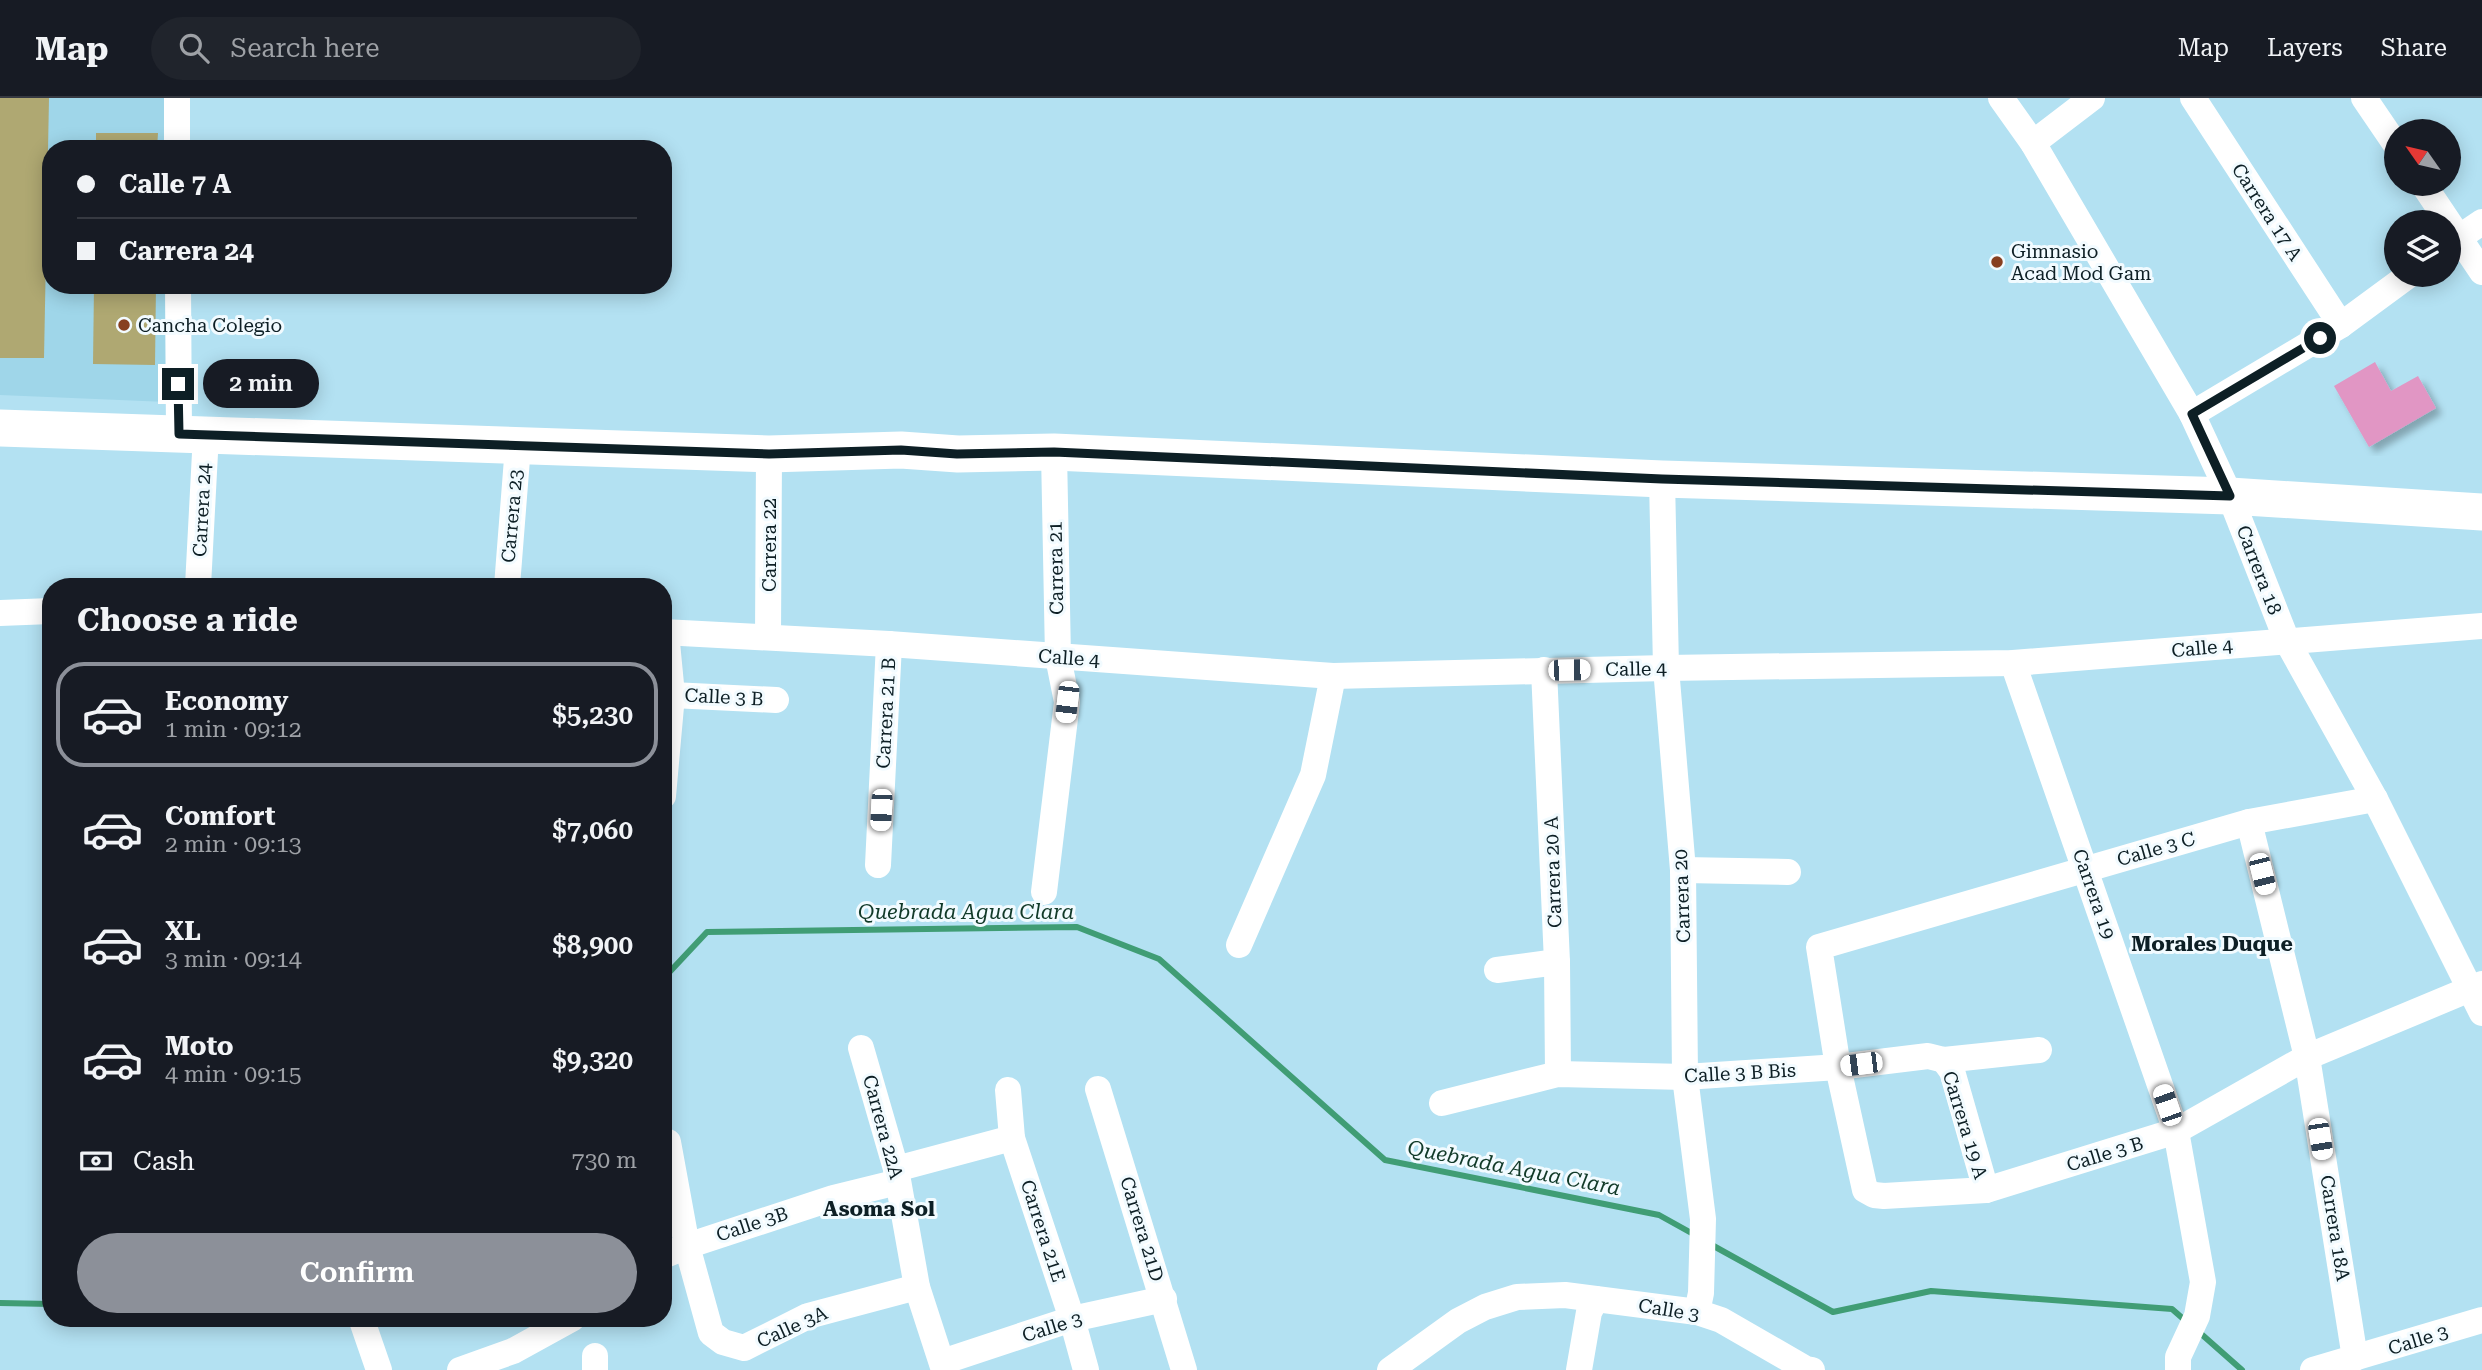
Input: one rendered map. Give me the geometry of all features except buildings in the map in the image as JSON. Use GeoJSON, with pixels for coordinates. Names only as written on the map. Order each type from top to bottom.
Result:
{"type":"FeatureCollection","features":[{"type":"Feature","properties":{"kind":"street"},"geometry":{"type":"LineString","coordinates":[[177,98],[177,140]]}},
{"type":"Feature","properties":{"kind":"street","name":"Carrera 18"},"geometry":{"type":"LineString","coordinates":[[2001,98],[2032,143],[2192,414],[2230,496],[2287,641],[2477,986],[2482,1013]]}},
{"type":"Feature","properties":{"kind":"street"},"geometry":{"type":"LineString","coordinates":[[2032,143],[2092,98]]}},
{"type":"Feature","properties":{"kind":"street","name":"Carrera 17 A"},"geometry":{"type":"LineString","coordinates":[[2193,98],[2341,325]]}},
{"type":"Feature","properties":{"kind":"street"},"geometry":{"type":"LineString","coordinates":[[2364,98],[2384,127]]}},
{"type":"Feature","properties":{"kind":"street"},"geometry":{"type":"LineString","coordinates":[[2461,236],[2482,222]]}},
{"type":"Feature","properties":{"kind":"street"},"geometry":{"type":"LineString","coordinates":[[2461,249],[2482,272]]}},
{"type":"Feature","properties":{"kind":"street"},"geometry":{"type":"LineString","coordinates":[[2192,414],[2341,325],[2393,287]]}},
{"type":"Feature","properties":{"kind":"street","name":"Carrera 24"},"geometry":{"type":"LineString","coordinates":[[179,294],[193,434],[198,578]]}},
{"type":"Feature","properties":{"kind":"street"},"geometry":{"type":"LineString","coordinates":[[0,428],[769,454],[901,450],[957,454],[1054,452],[1662,479],[2230,496],[2482,512]]}},
{"type":"Feature","properties":{"kind":"street","name":"Carrera 23"},"geometry":{"type":"LineString","coordinates":[[508,578],[518,446]]}},
{"type":"Feature","properties":{"kind":"street","name":"Carrera 21"},"geometry":{"type":"LineString","coordinates":[[1044,891],[1067,702],[1058,657],[1054,452]]}},
{"type":"Feature","properties":{"kind":"street","name":"Carrera 22"},"geometry":{"type":"LineString","coordinates":[[768,637],[769,454]]}},
{"type":"Feature","properties":{"kind":"street","name":"Carrera 20"},"geometry":{"type":"LineString","coordinates":[[1662,479],[1666,668],[1683,870],[1685,1077],[1703,1219],[1699,1303]]}},
{"type":"Feature","properties":{"kind":"street"},"geometry":{"type":"LineString","coordinates":[[0,613],[42,611]]}},
{"type":"Feature","properties":{"kind":"street","name":"Calle 4"},"geometry":{"type":"LineString","coordinates":[[672,632],[889,644],[1333,676],[2012,663],[2482,626]]}},
{"type":"Feature","properties":{"kind":"street","name":"Carrera 21 B"},"geometry":{"type":"LineString","coordinates":[[878,865],[889,644]]}},
{"type":"Feature","properties":{"kind":"street","name":"Carrera 19"},"geometry":{"type":"LineString","coordinates":[[2012,663],[2176,1132],[2203,1282],[2197,1316],[2178,1364]]}},
{"type":"Feature","properties":{"kind":"street","name":"Carrera 20 A"},"geometry":{"type":"LineString","coordinates":[[1544,670],[1557,962],[1558,1074]]}},
{"type":"Feature","properties":{"kind":"street"},"geometry":{"type":"LineString","coordinates":[[1239,945],[1313,775],[1333,676]]}},
{"type":"Feature","properties":{"kind":"street","name":"Calle 3 B"},"geometry":{"type":"LineString","coordinates":[[672,695],[776,700]]}},
{"type":"Feature","properties":{"kind":"street","name":"Calle 3 C"},"geometry":{"type":"LineString","coordinates":[[1838,1067],[1819,947],[2249,822],[2375,799]]}},
{"type":"Feature","properties":{"kind":"street","name":"Carrera 18A"},"geometry":{"type":"LineString","coordinates":[[2249,822],[2307,1057],[2355,1358]]}},
{"type":"Feature","properties":{"kind":"street"},"geometry":{"type":"LineString","coordinates":[[1683,870],[1788,872]]}},
{"type":"Feature","properties":{"kind":"street"},"geometry":{"type":"LineString","coordinates":[[1497,970],[1557,962]]}},
{"type":"Feature","properties":{"kind":"street","name":"Calle 3 B"},"geometry":{"type":"LineString","coordinates":[[1838,1067],[1865,1190],[1884,1196],[1986,1190],[2176,1132],[2307,1057],[2477,986]]}},
{"type":"Feature","properties":{"kind":"street","name":"Carrera 22A"},"geometry":{"type":"LineString","coordinates":[[861,1048],[897,1176],[917,1287],[943,1366]]}},
{"type":"Feature","properties":{"kind":"street","name":"Calle 3 B Bis"},"geometry":{"type":"LineString","coordinates":[[1442,1103],[1558,1074],[1685,1077],[1838,1067],[1928,1056],[1944,1060],[2039,1050]]}},
{"type":"Feature","properties":{"kind":"street","name":"Carrera 19 A"},"geometry":{"type":"LineString","coordinates":[[1944,1060],[1952,1071],[1986,1190]]}},
{"type":"Feature","properties":{"kind":"street","name":"Carrera 21D"},"geometry":{"type":"LineString","coordinates":[[1098,1089],[1184,1370]]}},
{"type":"Feature","properties":{"kind":"street","name":"Carrera 21E"},"geometry":{"type":"LineString","coordinates":[[1008,1090],[1012,1138],[1072,1319],[1086,1370]]}},
{"type":"Feature","properties":{"kind":"street","name":"Calle 3B"},"geometry":{"type":"LineString","coordinates":[[675,1251],[1012,1138]]}},
{"type":"Feature","properties":{"kind":"street"},"geometry":{"type":"LineString","coordinates":[[672,1204],[675,1251]]}},
{"type":"Feature","properties":{"kind":"street","name":"Calle 3A"},"geometry":{"type":"LineString","coordinates":[[675,1251],[711,1333],[723,1342],[744,1348],[808,1316],[917,1287]]}},
{"type":"Feature","properties":{"kind":"street","name":"Calle 3"},"geometry":{"type":"LineString","coordinates":[[1390,1370],[1458,1321],[1485,1307],[1517,1297],[1565,1295],[1596,1299],[1699,1303],[1721,1320],[1812,1370]]}},
{"type":"Feature","properties":{"kind":"street","name":"Calle 3"},"geometry":{"type":"LineString","coordinates":[[943,1366],[1072,1319],[1164,1299]]}},
{"type":"Feature","properties":{"kind":"street"},"geometry":{"type":"LineString","coordinates":[[1579,1370],[1589,1312],[1596,1299]]}},
{"type":"Feature","properties":{"kind":"street","name":"Calle 3"},"geometry":{"type":"LineString","coordinates":[[2313,1370],[2482,1320]]}},
{"type":"Feature","properties":{"kind":"street"},"geometry":{"type":"LineString","coordinates":[[364,1327],[379,1370]]}},
{"type":"Feature","properties":{"kind":"street"},"geometry":{"type":"LineString","coordinates":[[460,1370],[514,1361],[561,1327]]}},
{"type":"Feature","properties":{"kind":"shaded area"},"geometry":{"type":"Polygon","coordinates":[[[0,98],[167,98],[167,140],[42,140],[42,294],[167,294],[167,402],[0,395],[0,98]]]}},
{"type":"Feature","properties":{"kind":"shaded area"},"geometry":{"type":"Polygon","coordinates":[[[0,98],[49,98],[48,140],[42,140],[44,358],[0,358],[0,98]]]}},
{"type":"Feature","properties":{"kind":"shaded area"},"geometry":{"type":"Polygon","coordinates":[[[96,133],[158,133],[158,140],[96,140],[96,133]]]}},
{"type":"Feature","properties":{"kind":"shaded area","name":"Cancha Colegio"},"geometry":{"type":"Polygon","coordinates":[[[94,294],[156,294],[155,365],[93,364],[94,294]]]}},
{"type":"Feature","properties":{"kind":"waterway","name":"Quebrada Agua Clara"},"geometry":{"type":"LineString","coordinates":[[672,969],[707,932],[1077,927],[1159,959],[1385,1160],[1659,1215],[1695,1235]]}},
{"type":"Feature","properties":{"kind":"waterway","name":"Quebrada Agua Clara"},"geometry":{"type":"LineString","coordinates":[[1710,1244],[1833,1312],[1931,1291],[2172,1309],[2188,1323]]}},
{"type":"Feature","properties":{"kind":"waterway","name":"Quebrada Agua Clara"},"geometry":{"type":"LineString","coordinates":[[0,1303],[42,1304]]}},
{"type":"Feature","properties":{"kind":"waterway","name":"Quebrada Agua Clara"},"geometry":{"type":"LineString","coordinates":[[2199,1332],[2242,1370]]}},
{"type":"Feature","properties":{"kind":"place","name":"Gimnasio Acad Mod Gam"},"geometry":{"type":"Point","coordinates":[1997,262]}},
{"type":"Feature","properties":{"kind":"place","name":"Cancha Colegio"},"geometry":{"type":"Point","coordinates":[124,325]}},
{"type":"Feature","properties":{"kind":"district","name":"Morales Duque"},"geometry":{"type":"Point","coordinates":[2212,944]}},
{"type":"Feature","properties":{"kind":"district","name":"Asoma Sol"},"geometry":{"type":"Point","coordinates":[879,1209]}},
{"type":"Feature","properties":{"kind":"route"},"geometry":{"type":"LineString","coordinates":[[178,384],[179,434],[769,454],[901,450],[957,454],[1054,452],[1662,479],[2230,496],[2192,414],[2320,338]]}}]}
